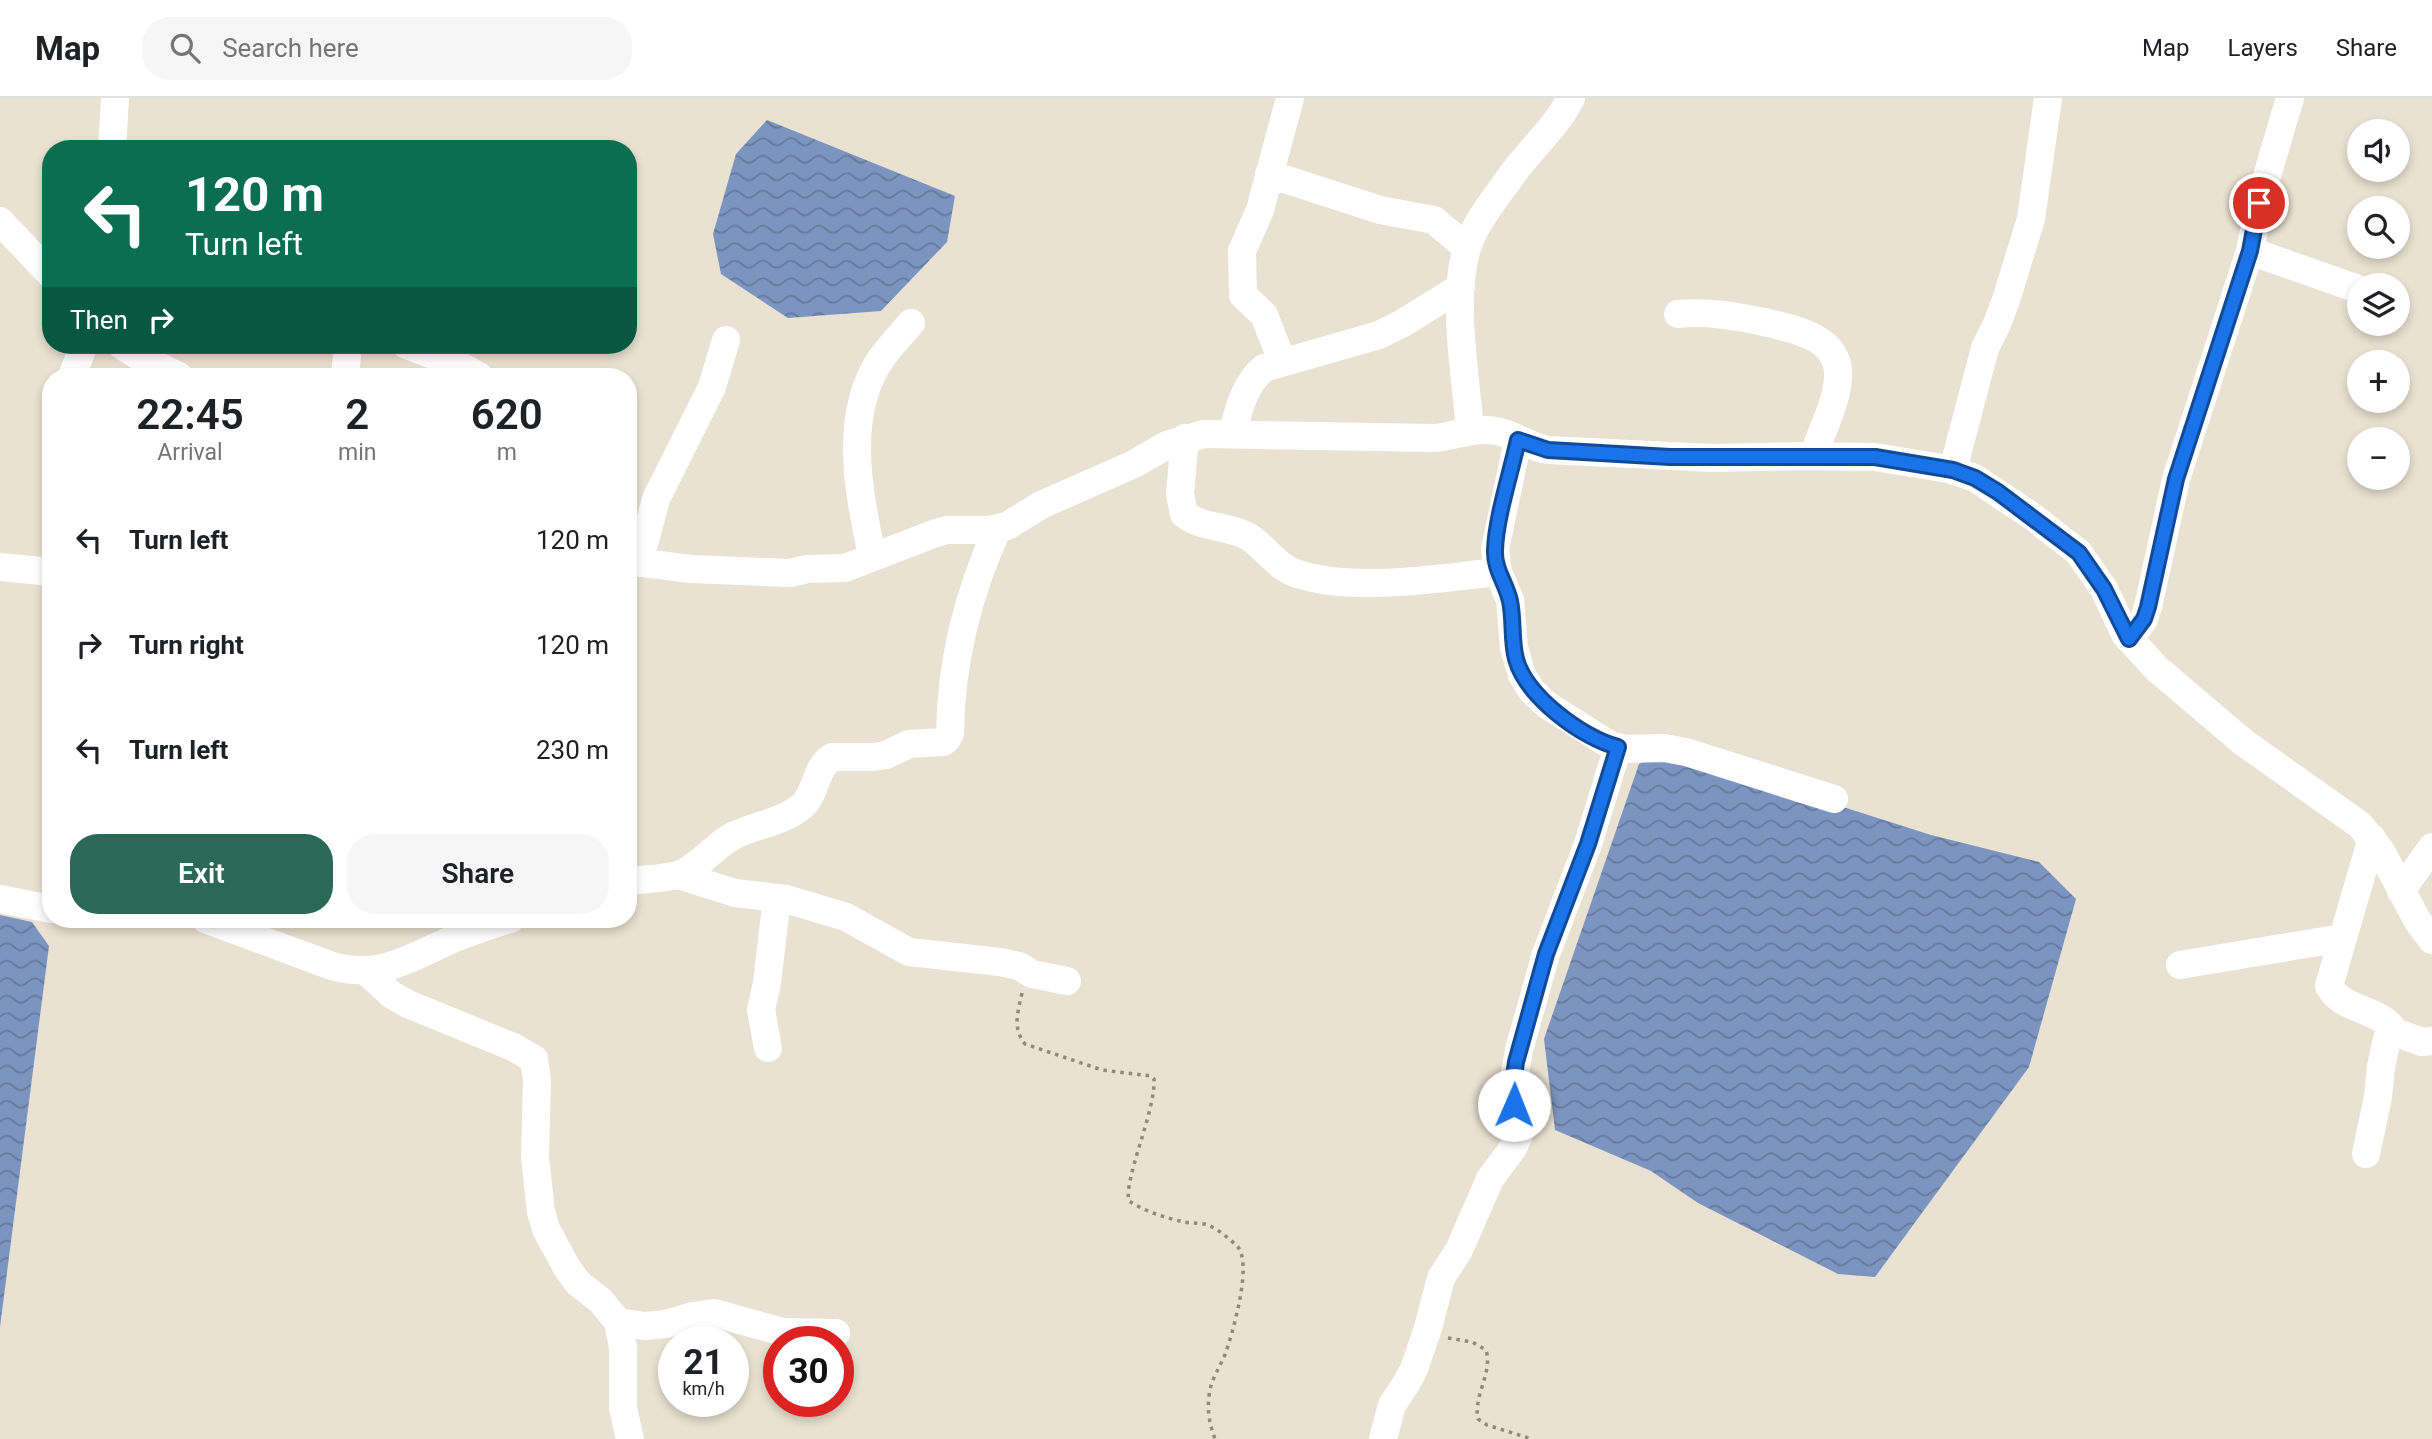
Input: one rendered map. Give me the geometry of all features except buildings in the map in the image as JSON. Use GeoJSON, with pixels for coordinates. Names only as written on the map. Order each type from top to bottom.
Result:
{"type":"FeatureCollection","features":[{"type":"Feature","properties":{"kind":"street"},"geometry":{"type":"LineString","coordinates":[[113,140],[115,98]]}},
{"type":"Feature","properties":{"kind":"street"},"geometry":{"type":"LineString","coordinates":[[1282,361],[1264,315],[1247,301],[1241,289],[1242,251],[1260,210],[1290,98]]}},
{"type":"Feature","properties":{"kind":"street"},"geometry":{"type":"LineString","coordinates":[[1470,430],[1461,313],[1461,287],[1467,248],[1478,225],[1511,175],[1553,126],[1571,98]]}},
{"type":"Feature","properties":{"kind":"street"},"geometry":{"type":"LineString","coordinates":[[1953,470],[1985,348],[2006,300],[2031,219],[2048,98]]}},
{"type":"Feature","properties":{"kind":"street"},"geometry":{"type":"LineString","coordinates":[[2129,639],[2144,619],[2148,607],[2176,479],[2250,251],[2259,203],[2290,98]]}},
{"type":"Feature","properties":{"kind":"street"},"geometry":{"type":"LineString","coordinates":[[1269,174],[1380,210],[1434,220],[1467,248]]}},
{"type":"Feature","properties":{"kind":"street"},"geometry":{"type":"LineString","coordinates":[[0,221],[42,265]]}},
{"type":"Feature","properties":{"kind":"street"},"geometry":{"type":"LineString","coordinates":[[2250,251],[2347,285]]}},
{"type":"Feature","properties":{"kind":"street"},"geometry":{"type":"LineString","coordinates":[[1232,434],[1241,400],[1254,376],[1264,368],[1379,335],[1461,287]]}},
{"type":"Feature","properties":{"kind":"street"},"geometry":{"type":"LineString","coordinates":[[1678,314],[1729,315],[1799,330],[1822,342],[1836,364],[1838,378],[1813,456]]}},
{"type":"Feature","properties":{"kind":"street"},"geometry":{"type":"LineString","coordinates":[[872,557],[857,457],[861,411],[876,367],[911,323]]}},
{"type":"Feature","properties":{"kind":"street"},"geometry":{"type":"LineString","coordinates":[[637,553],[656,499],[712,387],[726,340]]}},
{"type":"Feature","properties":{"kind":"street"},"geometry":{"type":"LineString","coordinates":[[135,354],[163,368]]}},
{"type":"Feature","properties":{"kind":"street"},"geometry":{"type":"LineString","coordinates":[[430,354],[464,368]]}},
{"type":"Feature","properties":{"kind":"street"},"geometry":{"type":"LineString","coordinates":[[637,562],[691,569],[790,573],[807,569],[845,568],[947,530],[998,528],[1041,505],[1134,464],[1167,445],[1204,434],[1435,438],[1470,430],[1496,431],[1548,450],[1670,457],[1875,457],[1953,470],[1975,478],[1998,492],[2079,553],[2104,589],[2129,639],[2155,668],[2218,723],[2272,764],[2346,813],[2372,838],[2432,940]]}},
{"type":"Feature","properties":{"kind":"street"},"geometry":{"type":"LineString","coordinates":[[1185,438],[1181,494],[1184,514],[1203,524],[1250,538],[1282,566],[1295,573],[1364,582],[1422,580],[1498,572]]}},
{"type":"Feature","properties":{"kind":"street"},"geometry":{"type":"LineString","coordinates":[[1518,440],[1495,549],[1498,572],[1510,600],[1516,660],[1532,691],[1580,728],[1610,745],[1686,752],[1834,799]]}},
{"type":"Feature","properties":{"kind":"street"},"geometry":{"type":"LineString","coordinates":[[637,880],[678,875],[690,870],[712,849],[733,836],[804,805],[822,766],[832,757],[873,757],[909,744],[943,742],[947,739],[950,733],[959,642],[965,616],[973,587],[998,528]]}},
{"type":"Feature","properties":{"kind":"street"},"geometry":{"type":"LineString","coordinates":[[0,567],[42,571]]}},
{"type":"Feature","properties":{"kind":"street"},"geometry":{"type":"LineString","coordinates":[[1383,1439],[1392,1405],[1410,1377],[1428,1328],[1441,1278],[1459,1250],[1490,1179],[1513,1148],[1519,1135],[1512,1090],[1519,1050],[1546,954],[1588,844],[1618,747]]}},
{"type":"Feature","properties":{"kind":"street"},"geometry":{"type":"LineString","coordinates":[[2372,838],[2329,981],[2330,990],[2335,996],[2386,1022],[2395,1032],[2422,1042],[2432,1041]]}},
{"type":"Feature","properties":{"kind":"street"},"geometry":{"type":"LineString","coordinates":[[2401,891],[2432,847]]}},
{"type":"Feature","properties":{"kind":"street"},"geometry":{"type":"LineString","coordinates":[[678,875],[735,893],[801,902],[846,917],[909,952],[1000,962],[1068,981]]}},
{"type":"Feature","properties":{"kind":"street"},"geometry":{"type":"LineString","coordinates":[[768,1048],[761,1010],[769,974],[777,898]]}},
{"type":"Feature","properties":{"kind":"street"},"geometry":{"type":"LineString","coordinates":[[0,899],[42,907]]}},
{"type":"Feature","properties":{"kind":"street"},"geometry":{"type":"LineString","coordinates":[[229,928],[349,971],[384,969],[484,928]]}},
{"type":"Feature","properties":{"kind":"street"},"geometry":{"type":"LineString","coordinates":[[2180,965],[2342,938]]}},
{"type":"Feature","properties":{"kind":"street"},"geometry":{"type":"LineString","coordinates":[[366,971],[392,995],[408,1004],[513,1047],[534,1059],[537,1080],[535,1157],[538,1192],[546,1230],[566,1268],[601,1301],[618,1322],[623,1347],[623,1408],[630,1439]]}},
{"type":"Feature","properties":{"kind":"street"},"geometry":{"type":"LineString","coordinates":[[2366,1154],[2384,1053],[2388,1039],[2395,1032]]}},
{"type":"Feature","properties":{"kind":"street"},"geometry":{"type":"LineString","coordinates":[[618,1322],[645,1326],[714,1313],[763,1326]]}},
{"type":"Feature","properties":{"kind":"path"},"geometry":{"type":"LineString","coordinates":[[1027,971],[1016,1026],[1025,1044],[1102,1070],[1152,1076],[1154,1079],[1146,1128],[1128,1191],[1129,1201],[1183,1222],[1209,1225],[1242,1251],[1243,1280],[1227,1349],[1215,1373],[1209,1396],[1209,1418],[1215,1439]]}},
{"type":"Feature","properties":{"kind":"path"},"geometry":{"type":"LineString","coordinates":[[1428,1328],[1437,1334],[1472,1342],[1486,1350],[1488,1361],[1477,1411],[1478,1419],[1487,1425],[1532,1439]]}},
{"type":"Feature","properties":{"kind":"water"},"geometry":{"type":"Polygon","coordinates":[[[767,120],[955,196],[947,242],[881,311],[788,318],[721,274],[713,234],[736,154],[767,120]]]}},
{"type":"Feature","properties":{"kind":"water"},"geometry":{"type":"Polygon","coordinates":[[[1659,753],[1702,762],[1931,835],[2039,862],[2076,899],[2029,1067],[1875,1277],[1838,1274],[1698,1203],[1651,1171],[1555,1130],[1544,1039],[1639,764],[1659,753]]]}},
{"type":"Feature","properties":{"kind":"water"},"geometry":{"type":"Polygon","coordinates":[[[0,915],[32,922],[49,946],[0,1327],[0,915]]]}},
{"type":"Feature","properties":{"kind":"route"},"geometry":{"type":"LineString","coordinates":[[1514,1105],[1512,1090],[1516,1062],[1546,954],[1588,844],[1618,747],[1592,735],[1547,705],[1532,691],[1516,660],[1510,600],[1498,572],[1495,549],[1518,440],[1548,450],[1670,457],[1875,457],[1953,470],[1975,478],[1998,492],[2079,553],[2104,589],[2129,639],[2144,619],[2154,589],[2176,479],[2250,251],[2259,203]]}}]}
